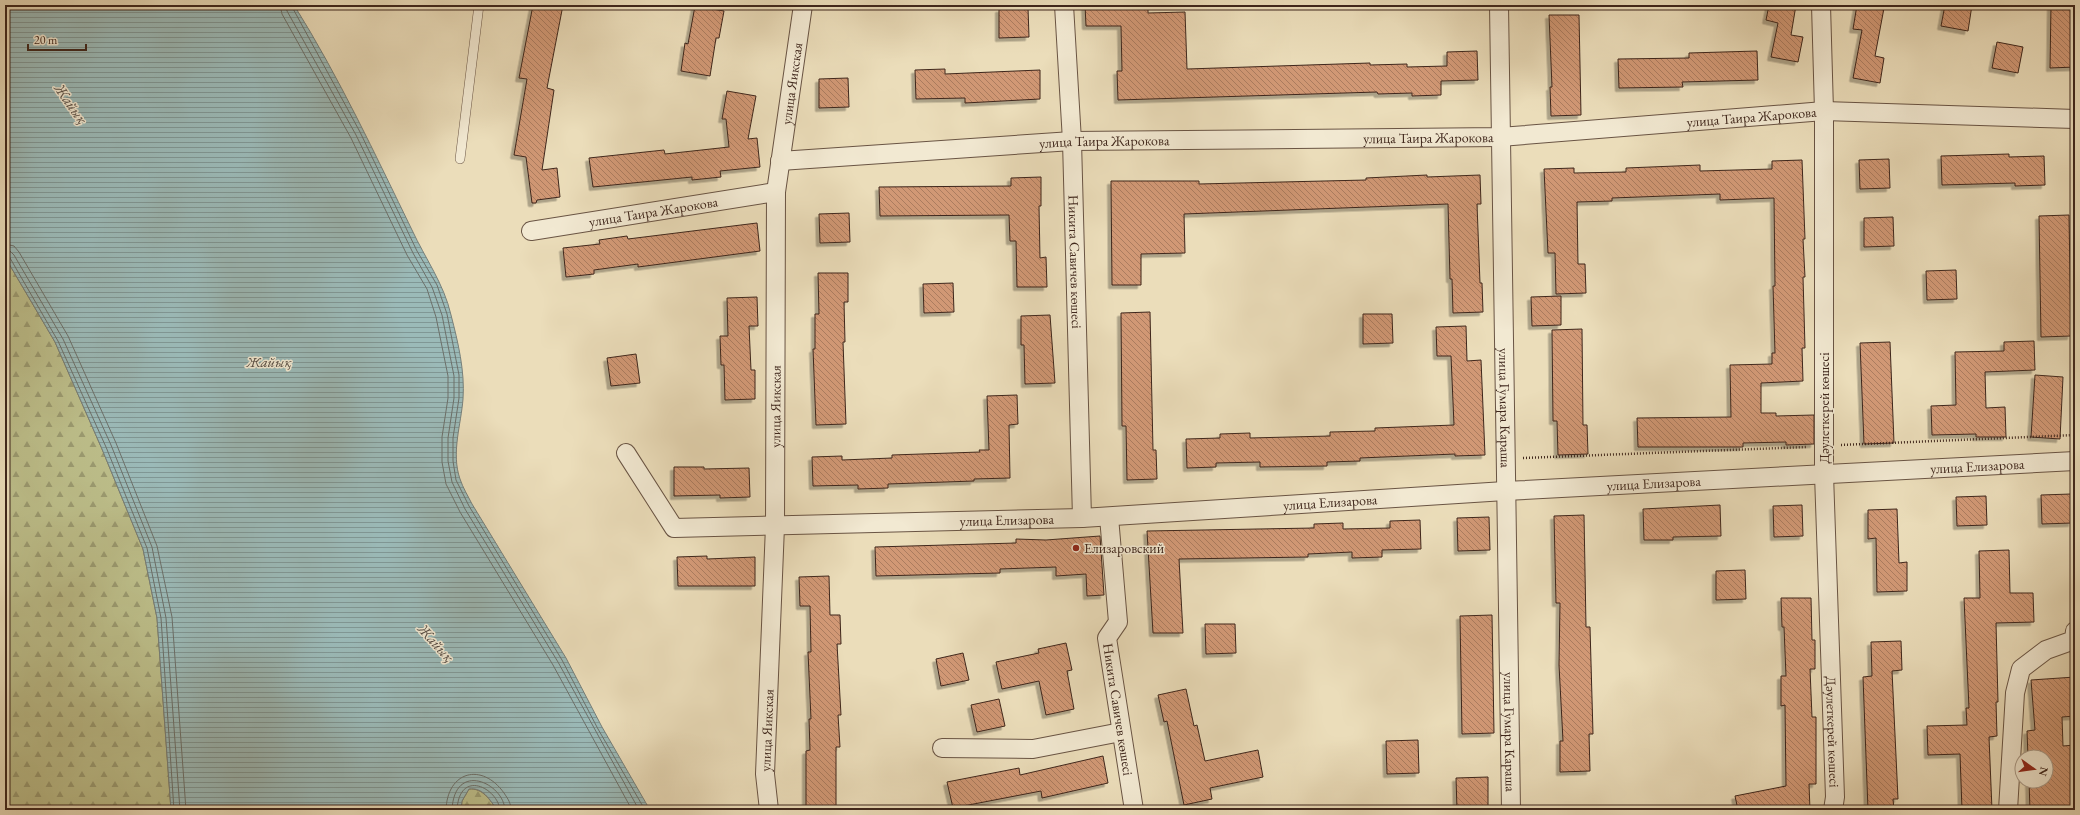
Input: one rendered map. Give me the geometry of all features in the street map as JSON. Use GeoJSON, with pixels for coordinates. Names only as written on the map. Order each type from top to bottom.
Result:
{"type":"FeatureCollection","features":[{"type":"Feature","properties":{"kind":"street","name":"улица Яикская"},"geometry":{"type":"LineString","coordinates":[[769,810],[765,774],[775,526],[776,192],[803,5]]}},
{"type":"Feature","properties":{"kind":"street","name":"Никита Савичев көшесі"},"geometry":{"type":"LineString","coordinates":[[1064,5],[1072,141],[1082,518]]}},
{"type":"Feature","properties":{"kind":"street","name":"улица Гумара Караша"},"geometry":{"type":"LineString","coordinates":[[1499,5],[1511,810]]}},
{"type":"Feature","properties":{"kind":"street","name":"Дәулеткерей көшесі"},"geometry":{"type":"LineString","coordinates":[[1821,5],[1824,111],[1824,474],[1834,797],[1833,810]]}},
{"type":"Feature","properties":{"kind":"street","name":"улица Таира Жарокова"},"geometry":{"type":"LineString","coordinates":[[780,161],[1072,141],[1500,138],[1824,111],[2075,118]]}},
{"type":"Feature","properties":{"kind":"street","name":"улица Таира Жарокова"},"geometry":{"type":"LineString","coordinates":[[531,231],[776,192]]}},
{"type":"Feature","properties":{"kind":"street","name":"улица Елизарова"},"geometry":{"type":"LineString","coordinates":[[626,452],[674,528],[1109,517],[1506,491],[2075,461]]}},
{"type":"Feature","properties":{"kind":"street","name":"Никита Савичев көшесі"},"geometry":{"type":"LineString","coordinates":[[1109,517],[1118,622],[1107,638],[1134,810]]}},
{"type":"Feature","properties":{"kind":"street"},"geometry":{"type":"LineString","coordinates":[[2008,810],[2015,693],[2021,669],[2046,650],[2074,640],[2075,631]]}},
{"type":"Feature","properties":{"kind":"street"},"geometry":{"type":"LineString","coordinates":[[942,748],[1033,749],[1121,732]]}},
{"type":"Feature","properties":{"kind":"lane"},"geometry":{"type":"LineString","coordinates":[[460,159],[479,5]]}},
{"type":"Feature","properties":{"kind":"path"},"geometry":{"type":"LineString","coordinates":[[1505,459],[2075,435]]}},
{"type":"Feature","properties":{"kind":"green space"},"geometry":{"type":"Polygon","coordinates":[[[5,257],[55,342],[102,449],[143,549],[157,618],[171,810],[5,810],[5,257]]]}},
{"type":"Feature","properties":{"kind":"green space"},"geometry":{"type":"Polygon","coordinates":[[[469,789],[478,790],[486,795],[497,810],[461,810],[462,801],[469,789]]]}},
{"type":"Feature","properties":{"kind":"water","name":"Жайық"},"geometry":{"type":"Polygon","coordinates":[[[5,5],[294,5],[356,116],[439,282],[448,304],[454,325],[463,378],[463,399],[457,439],[456,459],[457,469],[463,486],[472,504],[566,658],[602,727],[650,810],[497,810],[492,802],[482,792],[469,789],[462,801],[461,810],[171,810],[157,618],[143,549],[102,449],[55,342],[5,257],[5,5]]]}},
{"type":"Feature","properties":{"kind":"building"},"geometry":{"type":"Polygon","coordinates":[[[533,5],[563,5],[547,88],[554,90],[542,170],[557,168],[560,197],[537,200],[536,203],[532,203],[526,157],[514,155],[527,79],[519,78],[533,5]]]}},
{"type":"Feature","properties":{"kind":"building"},"geometry":{"type":"Polygon","coordinates":[[[1085,5],[1148,5],[1148,13],[1185,12],[1187,69],[1370,63],[1370,65],[1407,64],[1407,67],[1447,66],[1447,52],[1477,51],[1478,80],[1441,81],[1441,95],[1412,96],[1412,93],[1378,94],[1377,92],[1118,100],[1117,71],[1122,71],[1121,26],[1086,26],[1085,5]]]}},
{"type":"Feature","properties":{"kind":"building"},"geometry":{"type":"Polygon","coordinates":[[[1769,5],[1796,5],[1791,35],[1803,37],[1798,62],[1771,57],[1778,23],[1766,20],[1769,5]]]}},
{"type":"Feature","properties":{"kind":"building"},"geometry":{"type":"Polygon","coordinates":[[[1857,5],[1884,8],[1875,56],[1884,58],[1880,83],[1853,78],[1862,30],[1853,29],[1857,5]]]}},
{"type":"Feature","properties":{"kind":"building"},"geometry":{"type":"Polygon","coordinates":[[[1945,5],[1972,5],[1968,31],[1941,26],[1945,5]]]}},
{"type":"Feature","properties":{"kind":"building"},"geometry":{"type":"Polygon","coordinates":[[[2051,5],[2075,5],[2075,67],[2050,68],[2051,5]]]}},
{"type":"Feature","properties":{"kind":"building"},"geometry":{"type":"Polygon","coordinates":[[[695,6],[724,11],[719,38],[716,38],[710,76],[681,71],[685,43],[688,44],[695,6]]]}},
{"type":"Feature","properties":{"kind":"building"},"geometry":{"type":"Polygon","coordinates":[[[1028,8],[1029,37],[999,38],[999,9],[1028,8]]]}},
{"type":"Feature","properties":{"kind":"building"},"geometry":{"type":"Polygon","coordinates":[[[1549,15],[1579,15],[1581,115],[1551,116],[1550,87],[1552,87],[1549,15]]]}},
{"type":"Feature","properties":{"kind":"building"},"geometry":{"type":"Polygon","coordinates":[[[1997,42],[2023,47],[2018,73],[1992,68],[1997,42]]]}},
{"type":"Feature","properties":{"kind":"building"},"geometry":{"type":"Polygon","coordinates":[[[1757,51],[1758,80],[1682,82],[1683,87],[1619,88],[1618,59],[1689,58],[1689,53],[1757,51]]]}},
{"type":"Feature","properties":{"kind":"building"},"geometry":{"type":"Polygon","coordinates":[[[945,69],[945,74],[1040,70],[1040,99],[965,103],[965,98],[916,99],[915,70],[945,69]]]}},
{"type":"Feature","properties":{"kind":"building"},"geometry":{"type":"Polygon","coordinates":[[[848,78],[849,107],[819,108],[819,79],[848,78]]]}},
{"type":"Feature","properties":{"kind":"building"},"geometry":{"type":"Polygon","coordinates":[[[727,91],[756,96],[748,139],[757,138],[760,167],[720,171],[721,177],[692,180],[692,177],[593,187],[589,158],[664,150],[665,154],[729,147],[726,119],[722,119],[727,91]]]}},
{"type":"Feature","properties":{"kind":"building"},"geometry":{"type":"Polygon","coordinates":[[[2009,154],[2009,157],[2044,156],[2045,185],[2015,186],[2015,183],[1942,185],[1941,156],[2009,154]]]}},
{"type":"Feature","properties":{"kind":"building"},"geometry":{"type":"Polygon","coordinates":[[[1889,159],[1890,188],[1860,189],[1859,160],[1889,159]]]}},
{"type":"Feature","properties":{"kind":"building"},"geometry":{"type":"Polygon","coordinates":[[[1802,160],[1805,239],[1803,239],[1805,277],[1803,277],[1805,348],[1802,348],[1803,381],[1761,383],[1761,413],[1776,413],[1776,416],[1814,415],[1814,444],[1786,445],[1786,442],[1743,443],[1743,447],[1638,447],[1637,418],[1731,417],[1730,365],[1772,364],[1772,353],[1775,353],[1773,286],[1775,286],[1774,198],[1720,200],[1720,194],[1612,198],[1612,201],[1577,202],[1578,264],[1585,264],[1586,293],[1556,294],[1555,253],[1548,253],[1544,169],[1574,168],[1574,173],[1626,172],[1626,168],[1700,165],[1700,171],[1772,169],[1772,161],[1802,160]]]}},
{"type":"Feature","properties":{"kind":"building"},"geometry":{"type":"Polygon","coordinates":[[[1427,175],[1427,177],[1480,175],[1481,204],[1477,204],[1480,283],[1482,283],[1483,312],[1453,313],[1452,279],[1450,279],[1448,204],[1184,214],[1185,253],[1141,254],[1141,285],[1112,285],[1111,181],[1199,181],[1199,184],[1366,180],[1366,178],[1427,175]]]}},
{"type":"Feature","properties":{"kind":"building"},"geometry":{"type":"Polygon","coordinates":[[[1041,177],[1041,206],[1039,206],[1040,258],[1046,257],[1047,287],[1017,287],[1016,241],[1010,241],[1009,215],[880,216],[879,187],[1011,186],[1011,178],[1041,177]]]}},
{"type":"Feature","properties":{"kind":"building"},"geometry":{"type":"Polygon","coordinates":[[[849,213],[850,242],[820,243],[819,214],[849,213]]]}},
{"type":"Feature","properties":{"kind":"building"},"geometry":{"type":"Polygon","coordinates":[[[2069,215],[2071,336],[2041,337],[2039,216],[2069,215]]]}},
{"type":"Feature","properties":{"kind":"building"},"geometry":{"type":"Polygon","coordinates":[[[1893,217],[1894,246],[1864,247],[1864,218],[1893,217]]]}},
{"type":"Feature","properties":{"kind":"building"},"geometry":{"type":"Polygon","coordinates":[[[757,223],[760,251],[638,267],[638,264],[594,270],[594,274],[566,277],[563,248],[600,244],[599,240],[627,236],[628,239],[757,223]]]}},
{"type":"Feature","properties":{"kind":"building"},"geometry":{"type":"Polygon","coordinates":[[[1956,270],[1957,299],[1927,300],[1926,271],[1956,270]]]}},
{"type":"Feature","properties":{"kind":"building"},"geometry":{"type":"Polygon","coordinates":[[[818,273],[848,273],[848,302],[844,302],[845,342],[843,342],[846,424],[816,425],[813,349],[815,349],[815,314],[819,314],[818,273]]]}},
{"type":"Feature","properties":{"kind":"building"},"geometry":{"type":"Polygon","coordinates":[[[953,283],[954,312],[924,313],[923,284],[953,283]]]}},
{"type":"Feature","properties":{"kind":"building"},"geometry":{"type":"Polygon","coordinates":[[[1561,296],[1561,325],[1532,326],[1531,297],[1561,296]]]}},
{"type":"Feature","properties":{"kind":"building"},"geometry":{"type":"Polygon","coordinates":[[[757,297],[758,326],[749,326],[751,370],[755,370],[755,399],[725,400],[724,365],[721,365],[720,336],[728,336],[727,298],[757,297]]]}},
{"type":"Feature","properties":{"kind":"building"},"geometry":{"type":"Polygon","coordinates":[[[1150,312],[1153,450],[1156,450],[1157,479],[1127,480],[1126,426],[1122,426],[1121,313],[1150,312]]]}},
{"type":"Feature","properties":{"kind":"building"},"geometry":{"type":"Polygon","coordinates":[[[1363,314],[1392,314],[1393,343],[1363,344],[1363,314]]]}},
{"type":"Feature","properties":{"kind":"building"},"geometry":{"type":"Polygon","coordinates":[[[1050,315],[1055,383],[1025,384],[1024,345],[1021,345],[1021,316],[1050,315]]]}},
{"type":"Feature","properties":{"kind":"building"},"geometry":{"type":"Polygon","coordinates":[[[1466,326],[1467,361],[1481,360],[1485,455],[1455,456],[1455,454],[1360,458],[1360,461],[1327,462],[1327,466],[1260,467],[1260,462],[1216,463],[1216,467],[1187,468],[1186,439],[1220,438],[1220,434],[1250,433],[1250,438],[1330,436],[1330,432],[1375,431],[1375,428],[1454,425],[1451,356],[1437,356],[1436,327],[1466,326]]]}},
{"type":"Feature","properties":{"kind":"building"},"geometry":{"type":"Polygon","coordinates":[[[1582,329],[1583,425],[1587,425],[1588,454],[1558,455],[1557,421],[1553,421],[1552,330],[1582,329]]]}},
{"type":"Feature","properties":{"kind":"building"},"geometry":{"type":"Polygon","coordinates":[[[2034,341],[2035,370],[1985,372],[1986,408],[2005,407],[2006,437],[1976,437],[1976,434],[1932,435],[1931,406],[1956,405],[1955,352],[2004,351],[2004,342],[2034,341]]]}},
{"type":"Feature","properties":{"kind":"building"},"geometry":{"type":"Polygon","coordinates":[[[1890,342],[1894,443],[1864,444],[1860,343],[1890,342]]]}},
{"type":"Feature","properties":{"kind":"building"},"geometry":{"type":"Polygon","coordinates":[[[636,354],[640,383],[611,386],[607,358],[636,354]]]}},
{"type":"Feature","properties":{"kind":"building"},"geometry":{"type":"Polygon","coordinates":[[[2035,375],[2063,377],[2060,439],[2031,437],[2035,375]]]}},
{"type":"Feature","properties":{"kind":"building"},"geometry":{"type":"Polygon","coordinates":[[[1017,395],[1018,424],[1009,425],[1010,478],[974,479],[974,481],[888,484],[888,488],[858,489],[858,485],[813,486],[812,457],[842,456],[842,460],[892,458],[892,455],[980,452],[979,450],[989,450],[987,396],[1017,395]]]}},
{"type":"Feature","properties":{"kind":"building"},"geometry":{"type":"Polygon","coordinates":[[[674,467],[704,467],[704,469],[749,468],[750,497],[720,498],[720,495],[674,496],[674,467]]]}},
{"type":"Feature","properties":{"kind":"building"},"geometry":{"type":"Polygon","coordinates":[[[2071,494],[2072,523],[2042,524],[2041,495],[2071,494]]]}},
{"type":"Feature","properties":{"kind":"building"},"geometry":{"type":"Polygon","coordinates":[[[1986,496],[1987,525],[1957,526],[1956,497],[1986,496]]]}},
{"type":"Feature","properties":{"kind":"building"},"geometry":{"type":"Polygon","coordinates":[[[1720,505],[1721,536],[1673,537],[1673,540],[1644,540],[1643,509],[1720,505]]]}},
{"type":"Feature","properties":{"kind":"building"},"geometry":{"type":"Polygon","coordinates":[[[1802,505],[1803,536],[1774,537],[1773,506],[1802,505]]]}},
{"type":"Feature","properties":{"kind":"building"},"geometry":{"type":"Polygon","coordinates":[[[1897,509],[1899,563],[1907,562],[1907,591],[1877,592],[1876,538],[1868,539],[1868,510],[1897,509]]]}},
{"type":"Feature","properties":{"kind":"building"},"geometry":{"type":"Polygon","coordinates":[[[1584,515],[1586,627],[1590,627],[1593,734],[1589,734],[1590,771],[1560,772],[1560,741],[1563,741],[1559,665],[1560,603],[1556,603],[1554,516],[1584,515]]]}},
{"type":"Feature","properties":{"kind":"building"},"geometry":{"type":"Polygon","coordinates":[[[1489,517],[1490,550],[1458,551],[1457,518],[1489,517]]]}},
{"type":"Feature","properties":{"kind":"building"},"geometry":{"type":"Polygon","coordinates":[[[1420,520],[1421,549],[1382,550],[1382,557],[1352,558],[1352,552],[1308,554],[1308,557],[1179,559],[1183,633],[1153,633],[1147,531],[1314,528],[1314,524],[1343,523],[1343,529],[1390,528],[1390,521],[1420,520]]]}},
{"type":"Feature","properties":{"kind":"building"},"geometry":{"type":"Polygon","coordinates":[[[1100,536],[1104,595],[1087,596],[1086,574],[1056,576],[1056,567],[1000,569],[1000,573],[876,576],[875,547],[1016,543],[1016,539],[1046,540],[1100,536]]]}},
{"type":"Feature","properties":{"kind":"building"},"geometry":{"type":"Polygon","coordinates":[[[2009,550],[2010,593],[2033,593],[2034,622],[1996,623],[1998,702],[1996,702],[1997,736],[1989,737],[1992,810],[1962,810],[1960,754],[1928,755],[1927,726],[1967,725],[1966,708],[1969,708],[1964,598],[1980,598],[1979,551],[2009,550]]]}},
{"type":"Feature","properties":{"kind":"building"},"geometry":{"type":"Polygon","coordinates":[[[707,556],[707,559],[755,557],[755,586],[678,586],[677,557],[707,556]]]}},
{"type":"Feature","properties":{"kind":"building"},"geometry":{"type":"Polygon","coordinates":[[[1745,570],[1746,599],[1716,600],[1716,571],[1745,570]]]}},
{"type":"Feature","properties":{"kind":"building"},"geometry":{"type":"Polygon","coordinates":[[[829,576],[830,615],[840,615],[841,644],[837,644],[841,715],[838,715],[840,747],[836,747],[836,810],[806,810],[806,751],[810,750],[809,719],[811,719],[808,652],[811,652],[810,606],[800,606],[799,577],[829,576]]]}},
{"type":"Feature","properties":{"kind":"building"},"geometry":{"type":"Polygon","coordinates":[[[1781,598],[1811,598],[1812,640],[1815,640],[1815,669],[1810,669],[1812,717],[1816,717],[1816,784],[1809,784],[1810,810],[1738,810],[1735,796],[1786,786],[1785,705],[1781,706],[1781,676],[1786,676],[1781,598]]]}},
{"type":"Feature","properties":{"kind":"building"},"geometry":{"type":"Polygon","coordinates":[[[1492,615],[1494,733],[1462,734],[1460,616],[1492,615]]]}},
{"type":"Feature","properties":{"kind":"building"},"geometry":{"type":"Polygon","coordinates":[[[1205,624],[1235,624],[1236,653],[1206,654],[1205,624]]]}},
{"type":"Feature","properties":{"kind":"building"},"geometry":{"type":"Polygon","coordinates":[[[1901,641],[1902,670],[1892,671],[1898,799],[1893,799],[1894,810],[1868,810],[1863,677],[1872,676],[1871,642],[1901,641]]]}},
{"type":"Feature","properties":{"kind":"building"},"geometry":{"type":"Polygon","coordinates":[[[1066,643],[1072,670],[1067,671],[1074,709],[1046,715],[1039,681],[1002,689],[996,662],[1039,653],[1038,649],[1066,643]]]}},
{"type":"Feature","properties":{"kind":"building"},"geometry":{"type":"Polygon","coordinates":[[[963,653],[969,680],[941,686],[936,659],[963,653]]]}},
{"type":"Feature","properties":{"kind":"building"},"geometry":{"type":"Polygon","coordinates":[[[2075,677],[2075,716],[2062,717],[2063,746],[2075,745],[2075,810],[2030,810],[2029,789],[2054,789],[2054,749],[2028,749],[2027,731],[2035,730],[2031,680],[2075,677]]]}},
{"type":"Feature","properties":{"kind":"building"},"geometry":{"type":"Polygon","coordinates":[[[1186,689],[1194,726],[1197,725],[1205,761],[1258,750],[1263,777],[1210,788],[1212,799],[1184,805],[1167,721],[1164,722],[1158,695],[1186,689]]]}},
{"type":"Feature","properties":{"kind":"building"},"geometry":{"type":"Polygon","coordinates":[[[999,699],[1005,726],[977,732],[971,705],[999,699]]]}},
{"type":"Feature","properties":{"kind":"building"},"geometry":{"type":"Polygon","coordinates":[[[1418,740],[1419,773],[1387,774],[1386,741],[1418,740]]]}},
{"type":"Feature","properties":{"kind":"building"},"geometry":{"type":"Polygon","coordinates":[[[1103,756],[1108,783],[1042,798],[1041,791],[953,808],[947,782],[1019,768],[1020,775],[1103,756]]]}},
{"type":"Feature","properties":{"kind":"building"},"geometry":{"type":"Polygon","coordinates":[[[1488,777],[1488,810],[1457,810],[1456,778],[1488,777]]]}},
{"type":"Feature","properties":{"kind":"place","name":"Елизаровский"},"geometry":{"type":"Point","coordinates":[1076,548]}}]}
